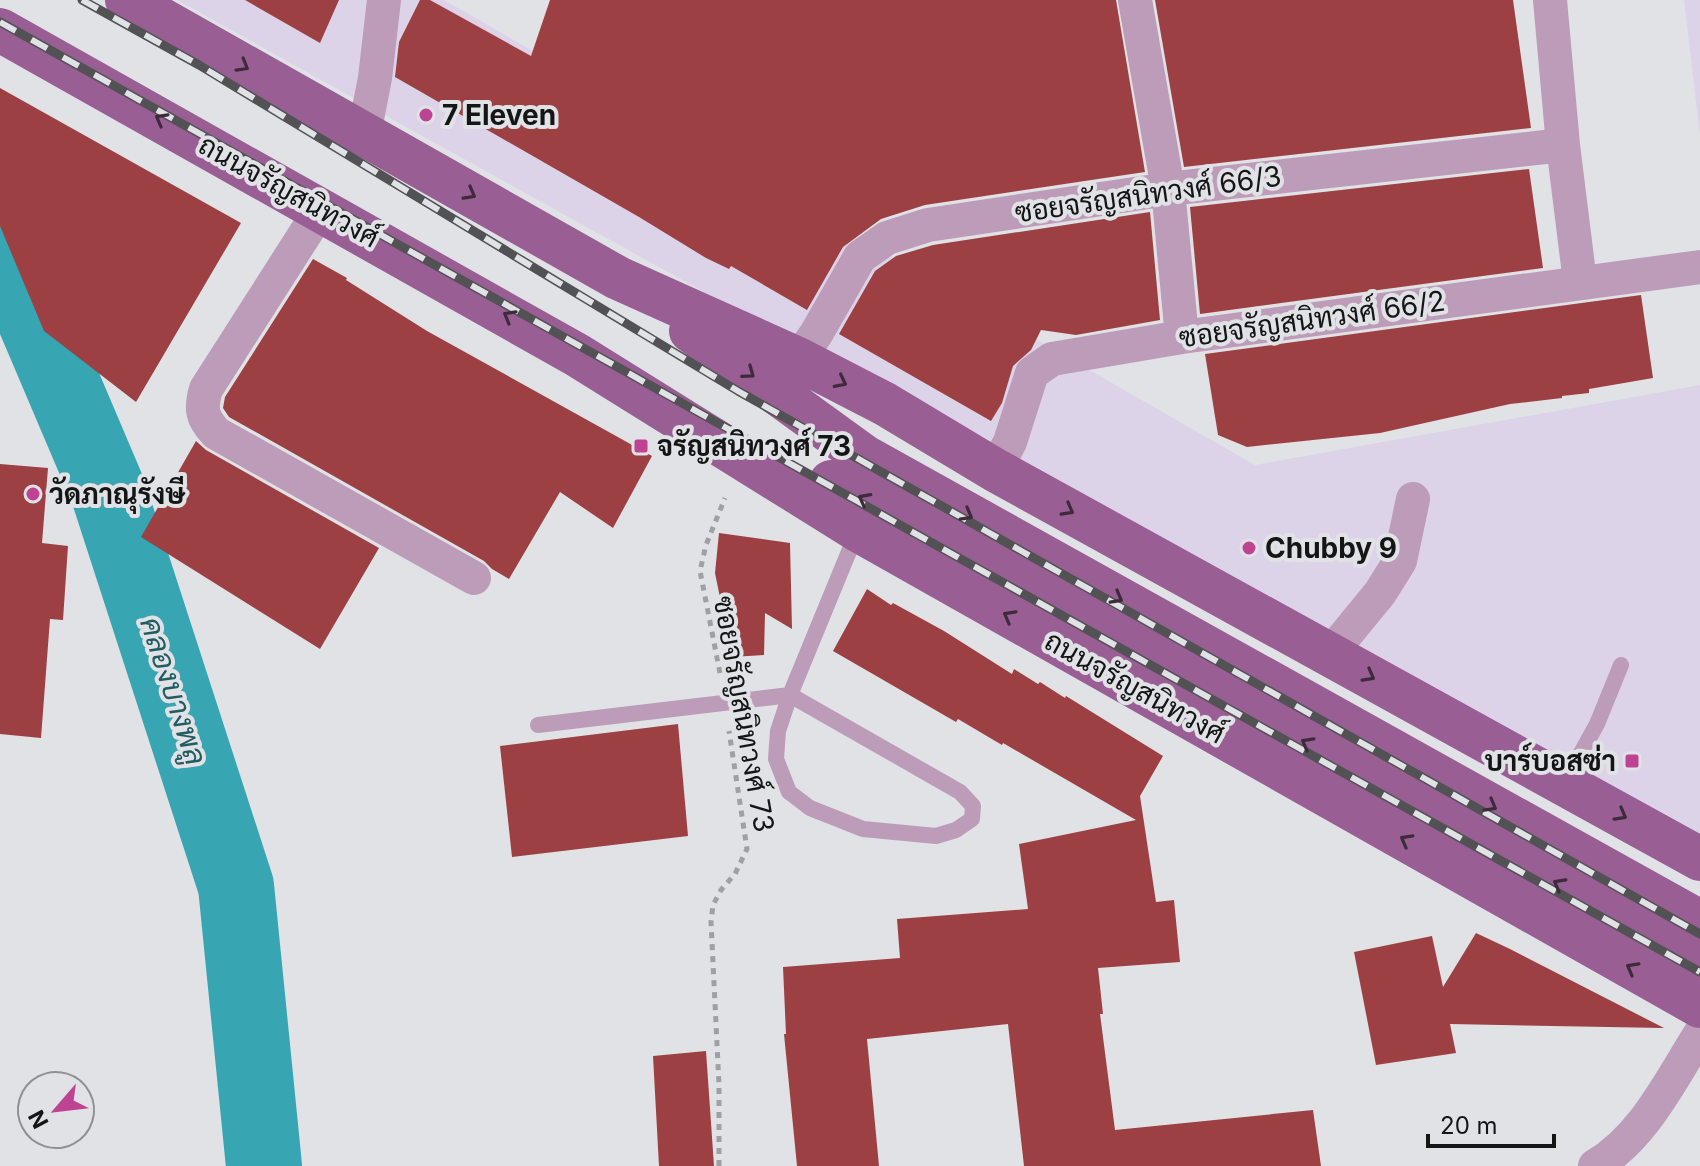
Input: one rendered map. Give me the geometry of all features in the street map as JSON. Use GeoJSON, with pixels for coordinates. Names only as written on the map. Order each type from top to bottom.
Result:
{"type":"FeatureCollection","features":[{"type":"Feature","properties":{"kind":"main road"},"geometry":{"type":"LineString","coordinates":[[127,0],[618,278],[798,359],[885,404],[995,470],[1700,859]]}},
{"type":"Feature","properties":{"kind":"main road","name":"ถนนจรัญสนิทวงศ์"},"geometry":{"type":"LineString","coordinates":[[0,30],[577,355],[858,530],[1700,1006]]}},
{"type":"Feature","properties":{"kind":"main road"},"geometry":{"type":"LineString","coordinates":[[618,278],[865,457],[1700,922]]}},
{"type":"Feature","properties":{"kind":"main road","name":"ถนนจรัญสนิทวงศ์"},"geometry":{"type":"LineString","coordinates":[[577,355],[847,490],[1007,576],[1700,963]]}},
{"type":"Feature","properties":{"kind":"street"},"geometry":{"type":"LineString","coordinates":[[364,134],[375,78],[384,0]]}},
{"type":"Feature","properties":{"kind":"street"},"geometry":{"type":"LineString","coordinates":[[1135,0],[1168,189],[1182,337]]}},
{"type":"Feature","properties":{"kind":"street"},"geometry":{"type":"LineString","coordinates":[[1550,0],[1563,145],[1580,282]]}},
{"type":"Feature","properties":{"kind":"street","name":"ซอยจรัญสนิทวงศ์ 66/3"},"geometry":{"type":"LineString","coordinates":[[798,359],[860,257],[887,238],[928,225],[1168,189],[1563,145]]}},
{"type":"Feature","properties":{"kind":"street"},"geometry":{"type":"LineString","coordinates":[[321,209],[206,389],[201,406],[204,420],[216,433],[474,578]]}},
{"type":"Feature","properties":{"kind":"street","name":"ซอยจรัญสนิทวงศ์ 66/2"},"geometry":{"type":"LineString","coordinates":[[995,470],[1010,442],[1032,373],[1052,359],[1182,337],[1700,267]]}},
{"type":"Feature","properties":{"kind":"street"},"geometry":{"type":"LineString","coordinates":[[1330,654],[1380,593],[1400,561],[1413,499]]}},
{"type":"Feature","properties":{"kind":"street"},"geometry":{"type":"LineString","coordinates":[[1595,1166],[1613,1155],[1640,1128],[1700,1034]]}},
{"type":"Feature","properties":{"kind":"lane"},"geometry":{"type":"LineString","coordinates":[[538,725],[790,695],[960,792],[973,806],[972,819],[956,830],[936,836],[863,829],[810,808],[789,792],[776,759],[778,731],[790,695],[858,530]]}},
{"type":"Feature","properties":{"kind":"lane"},"geometry":{"type":"LineString","coordinates":[[1564,783],[1597,724],[1621,665]]}},
{"type":"Feature","properties":{"kind":"path","name":"ซอยจรัญสนิทวงศ์ 73"},"geometry":{"type":"LineString","coordinates":[[719,1166],[719,1085],[711,922],[713,905],[735,874],[747,849],[700,571],[706,545],[740,458]]}},
{"type":"Feature","properties":{"kind":"shaded area"},"geometry":{"type":"Polygon","coordinates":[[[177,0],[444,0],[1255,465],[1700,385],[1700,839],[1695,841],[177,0]]]}},
{"type":"Feature","properties":{"kind":"shaded area"},"geometry":{"type":"Polygon","coordinates":[[[1684,0],[1700,0],[1700,135],[1684,0]]]}},
{"type":"Feature","properties":{"kind":"building"},"geometry":{"type":"Polygon","coordinates":[[[245,0],[339,0],[320,43],[245,0]]]}},
{"type":"Feature","properties":{"kind":"building"},"geometry":{"type":"Polygon","coordinates":[[[420,0],[430,0],[531,56],[550,0],[1116,0],[1145,172],[925,205],[881,219],[843,247],[807,310],[731,266],[729,269],[706,258],[395,77],[399,42],[420,0]]]}},
{"type":"Feature","properties":{"kind":"building"},"geometry":{"type":"Polygon","coordinates":[[[1155,0],[1513,0],[1531,128],[1184,167],[1155,0]]]}},
{"type":"Feature","properties":{"kind":"building"},"geometry":{"type":"Polygon","coordinates":[[[0,88],[241,223],[136,402],[44,331],[0,226],[0,88]]]}},
{"type":"Feature","properties":{"kind":"building"},"geometry":{"type":"Polygon","coordinates":[[[1529,169],[1543,268],[1200,314],[1190,207],[1529,169]]]}},
{"type":"Feature","properties":{"kind":"building"},"geometry":{"type":"Polygon","coordinates":[[[1150,212],[1160,320],[1076,335],[1041,330],[1031,350],[1013,366],[1002,403],[991,421],[839,334],[875,271],[896,256],[933,245],[1150,212]]]}},
{"type":"Feature","properties":{"kind":"building"},"geometry":{"type":"Polygon","coordinates":[[[313,259],[427,331],[652,456],[613,528],[560,492],[509,579],[484,561],[229,417],[223,408],[225,397],[313,259]]]}},
{"type":"Feature","properties":{"kind":"building"},"geometry":{"type":"Polygon","coordinates":[[[1641,295],[1653,378],[1589,389],[1589,393],[1562,398],[1510,404],[1380,433],[1247,447],[1218,435],[1205,354],[1641,295]]]}},
{"type":"Feature","properties":{"kind":"building"},"geometry":{"type":"Polygon","coordinates":[[[196,441],[206,450],[379,548],[320,649],[141,537],[196,441]]]}},
{"type":"Feature","properties":{"kind":"building"},"geometry":{"type":"Polygon","coordinates":[[[0,464],[48,468],[42,543],[68,546],[63,620],[50,619],[41,738],[0,734],[0,464]]]}},
{"type":"Feature","properties":{"kind":"building"},"geometry":{"type":"Polygon","coordinates":[[[719,533],[790,543],[792,629],[765,613],[764,655],[732,657],[715,573],[719,533]]]}},
{"type":"Feature","properties":{"kind":"building"},"geometry":{"type":"Polygon","coordinates":[[[867,589],[891,605],[893,603],[944,631],[1012,674],[1014,669],[1066,696],[1163,756],[1140,796],[1156,902],[1174,900],[1180,962],[1098,968],[1103,1014],[1100,1014],[1115,1130],[1313,1110],[1321,1166],[1024,1166],[1008,1024],[867,1039],[879,1166],[797,1166],[784,1034],[783,967],[900,958],[897,919],[1028,909],[1019,844],[1136,820],[1003,743],[958,719],[956,722],[833,651],[867,589]]]}},
{"type":"Feature","properties":{"kind":"building"},"geometry":{"type":"Polygon","coordinates":[[[678,724],[688,836],[512,857],[500,746],[678,724]]]}},
{"type":"Feature","properties":{"kind":"building"},"geometry":{"type":"Polygon","coordinates":[[[1476,933],[1664,1028],[1450,1024],[1456,1053],[1376,1065],[1354,952],[1432,936],[1443,987],[1476,933]]]}},
{"type":"Feature","properties":{"kind":"building"},"geometry":{"type":"Polygon","coordinates":[[[706,1051],[714,1166],[659,1166],[653,1056],[706,1051]]]}},
{"type":"Feature","properties":{"kind":"waterway","name":"คลองบางพลู"},"geometry":{"type":"LineString","coordinates":[[0,237],[108,491],[236,886],[264,1166]]}},
{"type":"Feature","properties":{"kind":"railway"},"geometry":{"type":"LineString","coordinates":[[82,0],[199,65],[738,391],[1700,934]]}},
{"type":"Feature","properties":{"kind":"railway"},"geometry":{"type":"LineString","coordinates":[[0,22],[1700,972]]}},
{"type":"Feature","properties":{"kind":"place","name":"7 Eleven"},"geometry":{"type":"Point","coordinates":[426,115]}},
{"type":"Feature","properties":{"kind":"place","name":"จรัญสนิทวงศ์ 73"},"geometry":{"type":"Point","coordinates":[641,446]}},
{"type":"Feature","properties":{"kind":"place","name":"วัดภาณุรังษี"},"geometry":{"type":"Point","coordinates":[33,494]}},
{"type":"Feature","properties":{"kind":"place","name":"Chubby 9"},"geometry":{"type":"Point","coordinates":[1249,548]}},
{"type":"Feature","properties":{"kind":"place","name":"บาร์บอสซ่า"},"geometry":{"type":"Point","coordinates":[1632,761]}}]}
